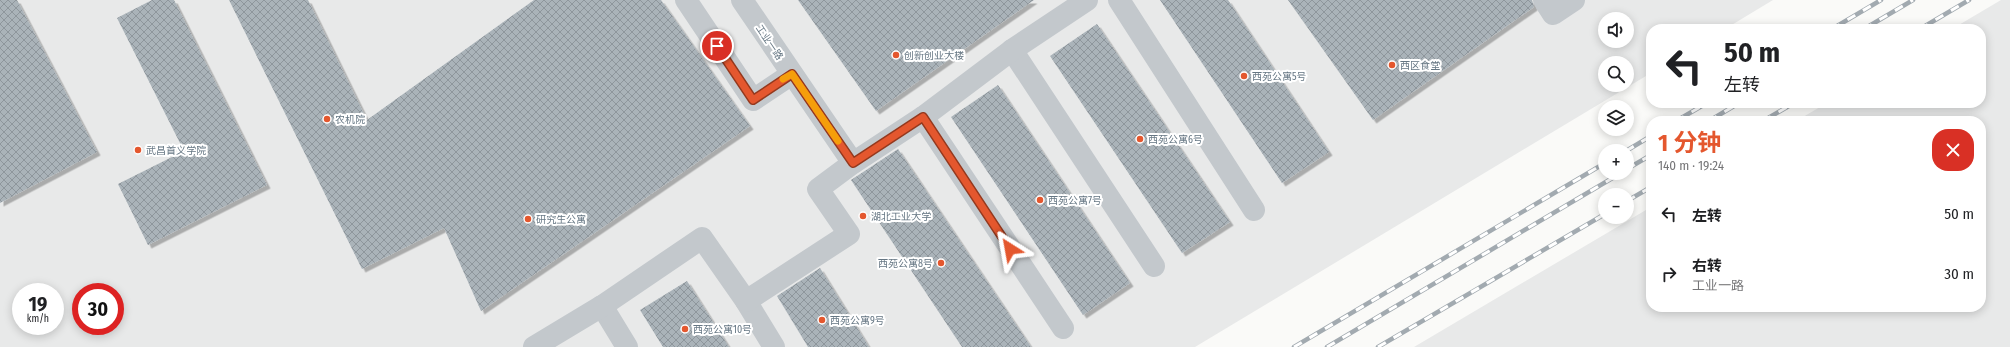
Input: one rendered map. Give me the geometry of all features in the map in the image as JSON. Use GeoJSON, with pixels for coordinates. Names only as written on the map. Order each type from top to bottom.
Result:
{"type":"FeatureCollection","features":[{"type":"Feature","properties":{"kind":"street"},"geometry":{"type":"LineString","coordinates":[[686,0],[753,100],[792,74]]}},
{"type":"Feature","properties":{"kind":"street","name":"工业一路"},"geometry":{"type":"LineString","coordinates":[[742,0],[853,163]]}},
{"type":"Feature","properties":{"kind":"street"},"geometry":{"type":"LineString","coordinates":[[746,302],[849,234],[818,189],[853,163],[923,117],[1012,50],[1087,0]]}},
{"type":"Feature","properties":{"kind":"street"},"geometry":{"type":"LineString","coordinates":[[1119,0],[1254,210]]}},
{"type":"Feature","properties":{"kind":"street"},"geometry":{"type":"LineString","coordinates":[[1544,0],[1553,14],[1574,0]]}},
{"type":"Feature","properties":{"kind":"street"},"geometry":{"type":"LineString","coordinates":[[1012,50],[1154,266]]}},
{"type":"Feature","properties":{"kind":"street"},"geometry":{"type":"LineString","coordinates":[[923,117],[1063,328]]}},
{"type":"Feature","properties":{"kind":"street"},"geometry":{"type":"LineString","coordinates":[[534,347],[602,306],[702,238],[746,302],[774,347]]}},
{"type":"Feature","properties":{"kind":"street"},"geometry":{"type":"LineString","coordinates":[[602,306],[627,347]]}},
{"type":"Feature","properties":{"kind":"shaded area","name":"湖北工业大学"},"geometry":{"type":"Polygon","coordinates":[[[0,0],[1773,0],[1733,24],[1646,24],[1646,76],[1634,83],[1634,56],[1598,56],[1598,92],[1619,92],[1606,100],[1598,100],[1598,105],[1195,347],[0,347],[0,0]]]}},
{"type":"Feature","properties":{"kind":"shaded area"},"geometry":{"type":"Polygon","coordinates":[[[2001,0],[2010,0],[2010,347],[1414,347],[1622,224],[1634,224],[1634,217],[1646,210],[1646,312],[1986,312],[1986,116],[1805,116],[1818,108],[1986,108],[1986,24],[1960,24],[2001,0]]]}},
{"type":"Feature","properties":{"kind":"building"},"geometry":{"type":"Polygon","coordinates":[[[0,0],[17,0],[97,152],[0,203],[0,0]]]}},
{"type":"Feature","properties":{"kind":"building"},"geometry":{"type":"Polygon","coordinates":[[[152,0],[174,0],[267,185],[148,245],[118,184],[184,151],[117,18],[152,0]]]}},
{"type":"Feature","properties":{"kind":"building","name":"研究生公寓"},"geometry":{"type":"Polygon","coordinates":[[[229,0],[308,0],[367,120],[534,0],[661,0],[750,126],[481,311],[444,228],[362,269],[229,0]]]}},
{"type":"Feature","properties":{"kind":"building","name":"创新创业大楼"},"geometry":{"type":"Polygon","coordinates":[[[798,0],[1034,0],[876,111],[798,0]]]}},
{"type":"Feature","properties":{"kind":"building","name":"西苑公寓5号"},"geometry":{"type":"Polygon","coordinates":[[[1160,0],[1228,0],[1329,152],[1282,183],[1160,0]]]}},
{"type":"Feature","properties":{"kind":"building","name":"西区食堂"},"geometry":{"type":"Polygon","coordinates":[[[1288,0],[1532,0],[1534,7],[1373,120],[1288,0]]]}},
{"type":"Feature","properties":{"kind":"building","name":"西苑公寓6号"},"geometry":{"type":"Polygon","coordinates":[[[1097,24],[1230,222],[1182,253],[1050,56],[1097,24]]]}},
{"type":"Feature","properties":{"kind":"building","name":"西苑公寓7号"},"geometry":{"type":"Polygon","coordinates":[[[998,85],[1130,283],[1083,315],[951,117],[998,85]]]}},
{"type":"Feature","properties":{"kind":"building","name":"西苑公寓8号"},"geometry":{"type":"Polygon","coordinates":[[[898,149],[1031,347],[962,347],[851,180],[898,149]]]}},
{"type":"Feature","properties":{"kind":"building","name":"西苑公寓9号"},"geometry":{"type":"Polygon","coordinates":[[[820,268],[869,347],[808,347],[777,296],[820,268]]]}},
{"type":"Feature","properties":{"kind":"building","name":"西苑公寓10号"},"geometry":{"type":"Polygon","coordinates":[[[687,281],[729,347],[663,347],[640,310],[687,281]]]}},
{"type":"Feature","properties":{"kind":"railway"},"geometry":{"type":"LineString","coordinates":[[1840,24],[1881,0]]}},
{"type":"Feature","properties":{"kind":"railway"},"geometry":{"type":"LineString","coordinates":[[1872,24],[1913,0]]}},
{"type":"Feature","properties":{"kind":"railway"},"geometry":{"type":"LineString","coordinates":[[1928,24],[1969,0]]}},
{"type":"Feature","properties":{"kind":"railway"},"geometry":{"type":"LineString","coordinates":[[1685,116],[1698,108]]}},
{"type":"Feature","properties":{"kind":"railway"},"geometry":{"type":"LineString","coordinates":[[1717,116],[1731,108]]}},
{"type":"Feature","properties":{"kind":"railway"},"geometry":{"type":"LineString","coordinates":[[1772,116],[1785,108]]}},
{"type":"Feature","properties":{"kind":"railway"},"geometry":{"type":"LineString","coordinates":[[1634,146],[1646,139]]}},
{"type":"Feature","properties":{"kind":"railway"},"geometry":{"type":"LineString","coordinates":[[1634,165],[1646,158]]}},
{"type":"Feature","properties":{"kind":"railway"},"geometry":{"type":"LineString","coordinates":[[1294,347],[1598,167]]}},
{"type":"Feature","properties":{"kind":"railway"},"geometry":{"type":"LineString","coordinates":[[1327,347],[1609,180]]}},
{"type":"Feature","properties":{"kind":"railway"},"geometry":{"type":"LineString","coordinates":[[1634,197],[1646,190]]}},
{"type":"Feature","properties":{"kind":"railway"},"geometry":{"type":"LineString","coordinates":[[1378,347],[1598,218]]}},
{"type":"Feature","properties":{"kind":"slow traffic"},"geometry":{"type":"LineString","coordinates":[[783,79],[792,74],[838,141]]}},
{"type":"Feature","properties":{"kind":"place","name":"创新创业大楼"},"geometry":{"type":"Point","coordinates":[896,55]}},
{"type":"Feature","properties":{"kind":"place","name":"西区食堂"},"geometry":{"type":"Point","coordinates":[1392,65]}},
{"type":"Feature","properties":{"kind":"place","name":"西苑公寓5号"},"geometry":{"type":"Point","coordinates":[1244,76]}},
{"type":"Feature","properties":{"kind":"place","name":"农机院"},"geometry":{"type":"Point","coordinates":[327,119]}},
{"type":"Feature","properties":{"kind":"place","name":"西苑公寓6号"},"geometry":{"type":"Point","coordinates":[1140,139]}},
{"type":"Feature","properties":{"kind":"place","name":"武昌首义学院"},"geometry":{"type":"Point","coordinates":[138,150]}},
{"type":"Feature","properties":{"kind":"place","name":"西苑公寓7号"},"geometry":{"type":"Point","coordinates":[1040,200]}},
{"type":"Feature","properties":{"kind":"place","name":"湖北工业大学"},"geometry":{"type":"Point","coordinates":[863,216]}},
{"type":"Feature","properties":{"kind":"place","name":"研究生公寓"},"geometry":{"type":"Point","coordinates":[528,219]}},
{"type":"Feature","properties":{"kind":"place","name":"西苑公寓8号"},"geometry":{"type":"Point","coordinates":[941,263]}},
{"type":"Feature","properties":{"kind":"place","name":"西苑公寓9号"},"geometry":{"type":"Point","coordinates":[822,320]}},
{"type":"Feature","properties":{"kind":"place","name":"西苑公寓10号"},"geometry":{"type":"Point","coordinates":[685,329]}},
{"type":"Feature","properties":{"kind":"route"},"geometry":{"type":"LineString","coordinates":[[717,46],[753,100],[792,74],[853,163],[923,117],[1010,249]]}}]}
